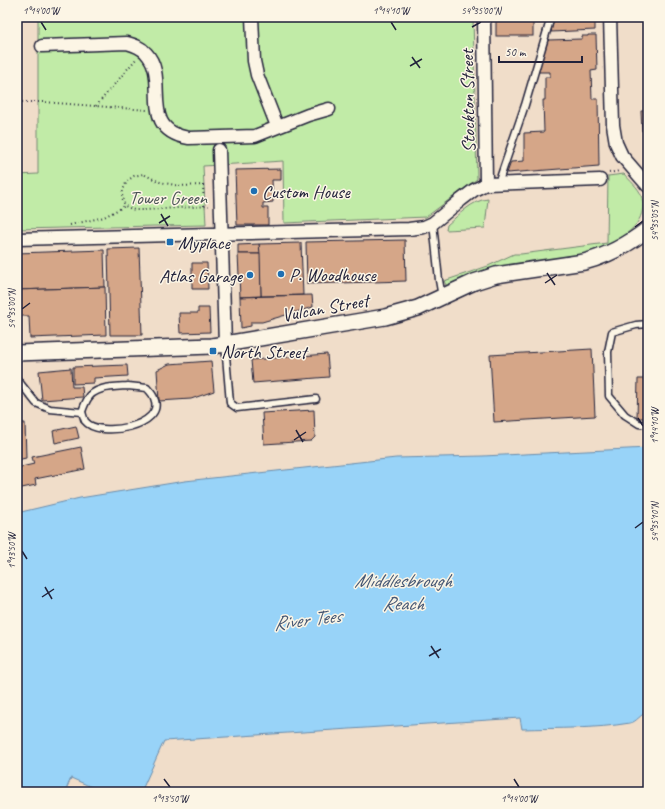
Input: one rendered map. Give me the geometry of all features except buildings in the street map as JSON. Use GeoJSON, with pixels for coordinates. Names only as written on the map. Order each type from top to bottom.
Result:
{"type":"FeatureCollection","features":[{"type":"Feature","properties":{"kind":"street"},"geometry":{"type":"LineString","coordinates":[[252,17],[254,60],[257,75],[277,126]]}},
{"type":"Feature","properties":{"kind":"street","name":"Stockton Street"},"geometry":{"type":"LineString","coordinates":[[484,17],[492,184]]}},
{"type":"Feature","properties":{"kind":"street"},"geometry":{"type":"LineString","coordinates":[[610,17],[613,125],[616,143],[622,156],[648,186]]}},
{"type":"Feature","properties":{"kind":"street"},"geometry":{"type":"LineString","coordinates":[[42,46],[127,43],[140,47],[147,53],[153,63],[156,75],[158,110],[162,121],[169,131],[179,136],[190,138],[255,136],[308,114],[329,109]]}},
{"type":"Feature","properties":{"kind":"street"},"geometry":{"type":"LineString","coordinates":[[219,150],[225,344]]}},
{"type":"Feature","properties":{"kind":"street"},"geometry":{"type":"LineString","coordinates":[[17,239],[409,229],[433,224],[465,197],[492,184],[600,180]]}},
{"type":"Feature","properties":{"kind":"street","name":"Vulcan Street"},"geometry":{"type":"LineString","coordinates":[[17,353],[225,344],[385,317],[418,308],[474,282],[496,275],[584,262],[598,258],[629,242],[648,229]]}},
{"type":"Feature","properties":{"kind":"lane"},"geometry":{"type":"LineString","coordinates":[[492,184],[525,105],[551,17]]}},
{"type":"Feature","properties":{"kind":"lane"},"geometry":{"type":"LineString","coordinates":[[433,224],[438,280],[442,298]]}},
{"type":"Feature","properties":{"kind":"lane"},"geometry":{"type":"LineString","coordinates":[[648,324],[636,325],[612,332],[608,352],[609,396],[625,415],[639,424],[648,425]]}},
{"type":"Feature","properties":{"kind":"lane"},"geometry":{"type":"LineString","coordinates":[[225,344],[230,403],[237,408],[316,399]]}},
{"type":"Feature","properties":{"kind":"lane"},"geometry":{"type":"LineString","coordinates":[[17,379],[36,403],[50,409],[82,412]]}},
{"type":"Feature","properties":{"kind":"lane"},"geometry":{"type":"LineString","coordinates":[[128,386],[147,388],[155,398],[156,407],[152,414],[145,421],[134,426],[100,429],[92,426],[86,421],[82,412],[87,399],[95,392],[107,388],[128,386]]}},
{"type":"Feature","properties":{"kind":"path"},"geometry":{"type":"LineString","coordinates":[[96,106],[143,51]]}},
{"type":"Feature","properties":{"kind":"path"},"geometry":{"type":"LineString","coordinates":[[18,102],[43,102],[158,110]]}},
{"type":"Feature","properties":{"kind":"path"},"geometry":{"type":"LineString","coordinates":[[204,206],[203,185],[173,185],[160,182],[143,174],[134,176],[127,181],[122,190],[122,197],[125,206],[134,210],[146,210],[220,205]]}},
{"type":"Feature","properties":{"kind":"path"},"geometry":{"type":"LineString","coordinates":[[70,225],[104,217],[125,206]]}},
{"type":"Feature","properties":{"kind":"green space","name":"Tower Green"},"geometry":{"type":"Polygon","coordinates":[[[38,17],[473,17],[477,179],[426,217],[284,223],[283,161],[203,166],[206,225],[17,229],[17,175],[38,174],[38,17]]]}},
{"type":"Feature","properties":{"kind":"green space"},"geometry":{"type":"Polygon","coordinates":[[[624,174],[640,192],[643,208],[639,219],[632,229],[622,237],[596,250],[572,257],[490,268],[448,286],[446,285],[444,281],[488,266],[514,254],[607,243],[608,176],[624,174]]]}},
{"type":"Feature","properties":{"kind":"green space"},"geometry":{"type":"Polygon","coordinates":[[[488,199],[485,228],[446,230],[447,225],[471,205],[488,199]]]}},
{"type":"Feature","properties":{"kind":"water","name":"Middlesbrough Reach"},"geometry":{"type":"Polygon","coordinates":[[[648,448],[648,712],[643,714],[635,721],[617,725],[590,727],[522,729],[520,718],[164,741],[141,792],[103,792],[71,778],[65,792],[17,792],[17,513],[80,498],[185,481],[396,458],[483,456],[648,448]]]}},
{"type":"Feature","properties":{"kind":"place","name":"Custom House"},"geometry":{"type":"Point","coordinates":[254,191]}},
{"type":"Feature","properties":{"kind":"place","name":"Myplace"},"geometry":{"type":"Point","coordinates":[170,242]}},
{"type":"Feature","properties":{"kind":"place","name":"P. Woodhouse"},"geometry":{"type":"Point","coordinates":[281,274]}},
{"type":"Feature","properties":{"kind":"place","name":"Atlas Garage"},"geometry":{"type":"Point","coordinates":[250,275]}},
{"type":"Feature","properties":{"kind":"place","name":"North Street"},"geometry":{"type":"Point","coordinates":[213,351]}},
{"type":"Feature","properties":{"kind":"water label","name":"River Tees"},"geometry":{"type":"Point","coordinates":[307,619]}}]}
